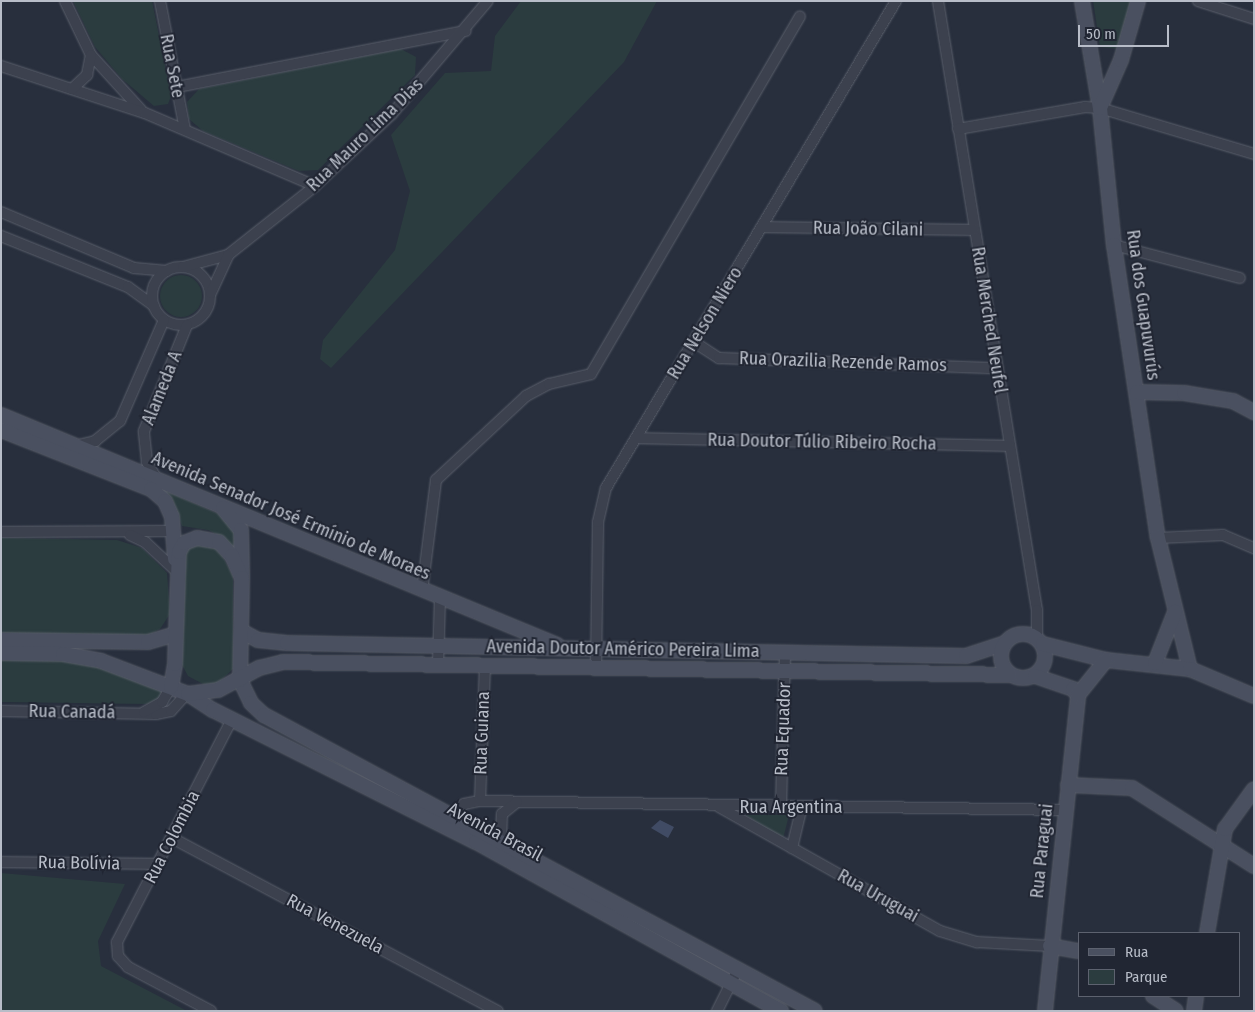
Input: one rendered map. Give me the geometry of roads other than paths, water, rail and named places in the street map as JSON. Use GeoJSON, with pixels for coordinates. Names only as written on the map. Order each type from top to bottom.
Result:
{"type":"FeatureCollection","features":[{"type":"Feature","properties":{"kind":"main road","name":"Rua dos Guapuvurús"},"geometry":{"type":"LineString","coordinates":[[1082,1],[1100,108],[1114,245],[1158,538],[1190,669]]}},
{"type":"Feature","properties":{"kind":"main road"},"geometry":{"type":"LineString","coordinates":[[1100,108],[1121,60],[1138,1]]}},
{"type":"Feature","properties":{"kind":"main road"},"geometry":{"type":"LineString","coordinates":[[1137,392],[1233,401],[1254,412]]}},
{"type":"Feature","properties":{"kind":"main road","name":"Avenida Senador José Ermínio de Moraes"},"geometry":{"type":"LineString","coordinates":[[1,416],[440,599],[567,649]]}},
{"type":"Feature","properties":{"kind":"main road","name":"Avenida Senador José Ermínio de Moraes"},"geometry":{"type":"LineString","coordinates":[[1,430],[151,489],[165,500],[173,532],[175,570],[176,634],[171,687]]}},
{"type":"Feature","properties":{"kind":"main road"},"geometry":{"type":"LineString","coordinates":[[222,507],[241,530],[243,632],[240,680]]}},
{"type":"Feature","properties":{"kind":"main road"},"geometry":{"type":"LineString","coordinates":[[173,532],[208,538],[219,542],[232,556],[242,578]]}},
{"type":"Feature","properties":{"kind":"main road"},"geometry":{"type":"LineString","coordinates":[[175,570],[184,543],[208,538]]}},
{"type":"Feature","properties":{"kind":"main road"},"geometry":{"type":"LineString","coordinates":[[1155,663],[1175,612]]}},
{"type":"Feature","properties":{"kind":"main road","name":"Avenida Doutor Américo Pereira Lima"},"geometry":{"type":"LineString","coordinates":[[243,632],[258,640],[287,643],[966,656],[1005,643]]}},
{"type":"Feature","properties":{"kind":"main road"},"geometry":{"type":"LineString","coordinates":[[1,640],[148,642],[176,634]]}},
{"type":"Feature","properties":{"kind":"main road"},"geometry":{"type":"LineString","coordinates":[[1040,641],[1045,662],[1035,676],[1027,679],[1010,674],[1001,660],[1005,643],[1018,634],[1106,660],[1155,663],[1190,669],[1254,696]]}},
{"type":"Feature","properties":{"kind":"main road"},"geometry":{"type":"LineString","coordinates":[[380,664],[381,645]]}},
{"type":"Feature","properties":{"kind":"main road","name":"Avenida Brasil"},"geometry":{"type":"LineString","coordinates":[[1,653],[63,654],[100,661],[188,694],[232,719],[444,826],[781,1011]]}},
{"type":"Feature","properties":{"kind":"main road"},"geometry":{"type":"LineString","coordinates":[[1035,676],[1073,689],[1078,695],[1106,660]]}},
{"type":"Feature","properties":{"kind":"main road","name":"Avenida Doutor Américo Pereira Lima"},"geometry":{"type":"LineString","coordinates":[[188,694],[218,690],[260,668],[284,662],[1010,674]]}},
{"type":"Feature","properties":{"kind":"main road","name":"Avenida Brasil"},"geometry":{"type":"LineString","coordinates":[[240,680],[251,703],[264,714],[451,813],[815,1011]]}},
{"type":"Feature","properties":{"kind":"main road","name":"Rua Paraguai"},"geometry":{"type":"LineString","coordinates":[[1045,1011],[1050,946],[1078,695]]}},
{"type":"Feature","properties":{"kind":"main road"},"geometry":{"type":"LineString","coordinates":[[337,772],[346,758]]}},
{"type":"Feature","properties":{"kind":"main road"},"geometry":{"type":"LineString","coordinates":[[1068,785],[1132,788],[1254,866]]}},
{"type":"Feature","properties":{"kind":"main road"},"geometry":{"type":"LineString","coordinates":[[1207,932],[1225,829],[1254,789]]}},
{"type":"Feature","properties":{"kind":"main road"},"geometry":{"type":"LineString","coordinates":[[1050,946],[1078,951]]}},
{"type":"Feature","properties":{"kind":"main road"},"geometry":{"type":"LineString","coordinates":[[1155,997],[1176,1011]]}},
{"type":"Feature","properties":{"kind":"main road"},"geometry":{"type":"LineString","coordinates":[[1194,1011],[1196,997]]}},
{"type":"Feature","properties":{"kind":"street"},"geometry":{"type":"LineString","coordinates":[[65,1],[91,54],[107,76],[145,113]]}},
{"type":"Feature","properties":{"kind":"street","name":"Rua Sete"},"geometry":{"type":"LineString","coordinates":[[160,1],[185,130]]}},
{"type":"Feature","properties":{"kind":"street","name":"Rua Mauro Lima Dias"},"geometry":{"type":"LineString","coordinates":[[228,255],[315,186],[392,114],[466,31],[488,1]]}},
{"type":"Feature","properties":{"kind":"street","name":"Rua Nelson Niero"},"geometry":{"type":"LineString","coordinates":[[596,668],[598,522],[606,488],[896,1]]}},
{"type":"Feature","properties":{"kind":"street","name":"Rua Merched Neufel"},"geometry":{"type":"LineString","coordinates":[[938,1],[996,368],[1037,610],[1040,641]]}},
{"type":"Feature","properties":{"kind":"street"},"geometry":{"type":"LineString","coordinates":[[1198,1],[1254,19]]}},
{"type":"Feature","properties":{"kind":"street"},"geometry":{"type":"LineString","coordinates":[[422,591],[436,480],[526,396],[549,384],[591,374],[800,17]]}},
{"type":"Feature","properties":{"kind":"street"},"geometry":{"type":"LineString","coordinates":[[177,86],[466,31]]}},
{"type":"Feature","properties":{"kind":"street"},"geometry":{"type":"LineString","coordinates":[[72,89],[87,75],[91,54]]}},
{"type":"Feature","properties":{"kind":"street"},"geometry":{"type":"LineString","coordinates":[[1,66],[145,113],[315,186]]}},
{"type":"Feature","properties":{"kind":"street"},"geometry":{"type":"LineString","coordinates":[[958,129],[1085,107],[1100,108],[1254,154]]}},
{"type":"Feature","properties":{"kind":"street"},"geometry":{"type":"LineString","coordinates":[[1,212],[134,268],[167,270],[228,255]]}},
{"type":"Feature","properties":{"kind":"street","name":"Rua João Cilani"},"geometry":{"type":"LineString","coordinates":[[762,227],[974,230]]}},
{"type":"Feature","properties":{"kind":"street"},"geometry":{"type":"LineString","coordinates":[[1,236],[128,287],[154,307],[164,320],[188,325],[207,311],[210,294],[228,255]]}},
{"type":"Feature","properties":{"kind":"street"},"geometry":{"type":"LineString","coordinates":[[1114,245],[1240,278]]}},
{"type":"Feature","properties":{"kind":"street"},"geometry":{"type":"LineString","coordinates":[[183,267],[199,273],[210,294]]}},
{"type":"Feature","properties":{"kind":"street"},"geometry":{"type":"LineString","coordinates":[[154,307],[153,290],[167,270]]}},
{"type":"Feature","properties":{"kind":"street","name":"Alameda A"},"geometry":{"type":"LineString","coordinates":[[74,446],[95,441],[120,421],[164,320]]}},
{"type":"Feature","properties":{"kind":"street","name":"Alameda A"},"geometry":{"type":"LineString","coordinates":[[157,480],[147,462],[144,431],[188,325]]}},
{"type":"Feature","properties":{"kind":"street","name":"Rua Orazilia Rezende Ramos"},"geometry":{"type":"LineString","coordinates":[[694,342],[719,358],[996,368]]}},
{"type":"Feature","properties":{"kind":"street","name":"Rua Doutor Túlio Ribeiro Rocha"},"geometry":{"type":"LineString","coordinates":[[636,438],[1009,446]]}},
{"type":"Feature","properties":{"kind":"street"},"geometry":{"type":"LineString","coordinates":[[1,532],[127,534],[173,532]]}},
{"type":"Feature","properties":{"kind":"street"},"geometry":{"type":"LineString","coordinates":[[127,534],[145,542],[175,570]]}},
{"type":"Feature","properties":{"kind":"street"},"geometry":{"type":"LineString","coordinates":[[1158,538],[1223,535],[1254,548]]}},
{"type":"Feature","properties":{"kind":"street"},"geometry":{"type":"LineString","coordinates":[[438,665],[440,599]]}},
{"type":"Feature","properties":{"kind":"street","name":"Rua Equador"},"geometry":{"type":"LineString","coordinates":[[781,806],[785,652]]}},
{"type":"Feature","properties":{"kind":"street","name":"Rua Guiana"},"geometry":{"type":"LineString","coordinates":[[480,801],[485,666]]}},
{"type":"Feature","properties":{"kind":"street"},"geometry":{"type":"LineString","coordinates":[[143,713],[162,702],[171,687]]}},
{"type":"Feature","properties":{"kind":"street","name":"Rua Canadá"},"geometry":{"type":"LineString","coordinates":[[1,711],[143,713],[171,711],[188,694]]}},
{"type":"Feature","properties":{"kind":"street","name":"Rua Colombia"},"geometry":{"type":"LineString","coordinates":[[211,1011],[128,967],[118,956],[117,942],[232,719]]}},
{"type":"Feature","properties":{"kind":"street","name":"Rua Argentina"},"geometry":{"type":"LineString","coordinates":[[451,813],[480,801],[1065,810]]}},
{"type":"Feature","properties":{"kind":"street"},"geometry":{"type":"LineString","coordinates":[[501,840],[502,814],[517,802]]}},
{"type":"Feature","properties":{"kind":"street","name":"Rua Uruguai"},"geometry":{"type":"LineString","coordinates":[[718,806],[940,931],[977,942],[1050,946]]}},
{"type":"Feature","properties":{"kind":"street"},"geometry":{"type":"LineString","coordinates":[[792,848],[802,806]]}},
{"type":"Feature","properties":{"kind":"street"},"geometry":{"type":"LineString","coordinates":[[444,826],[451,813]]}},
{"type":"Feature","properties":{"kind":"street","name":"Rua Venezuela"},"geometry":{"type":"LineString","coordinates":[[172,838],[498,1011]]}},
{"type":"Feature","properties":{"kind":"street","name":"Rua Bolívia"},"geometry":{"type":"LineString","coordinates":[[1,862],[157,864]]}},
{"type":"Feature","properties":{"kind":"street"},"geometry":{"type":"LineString","coordinates":[[717,1011],[738,969]]}},
{"type":"Feature","properties":{"kind":"water"},"geometry":{"type":"Polygon","coordinates":[[[660,820],[674,827],[668,838],[651,828],[660,820]]]}}]}
